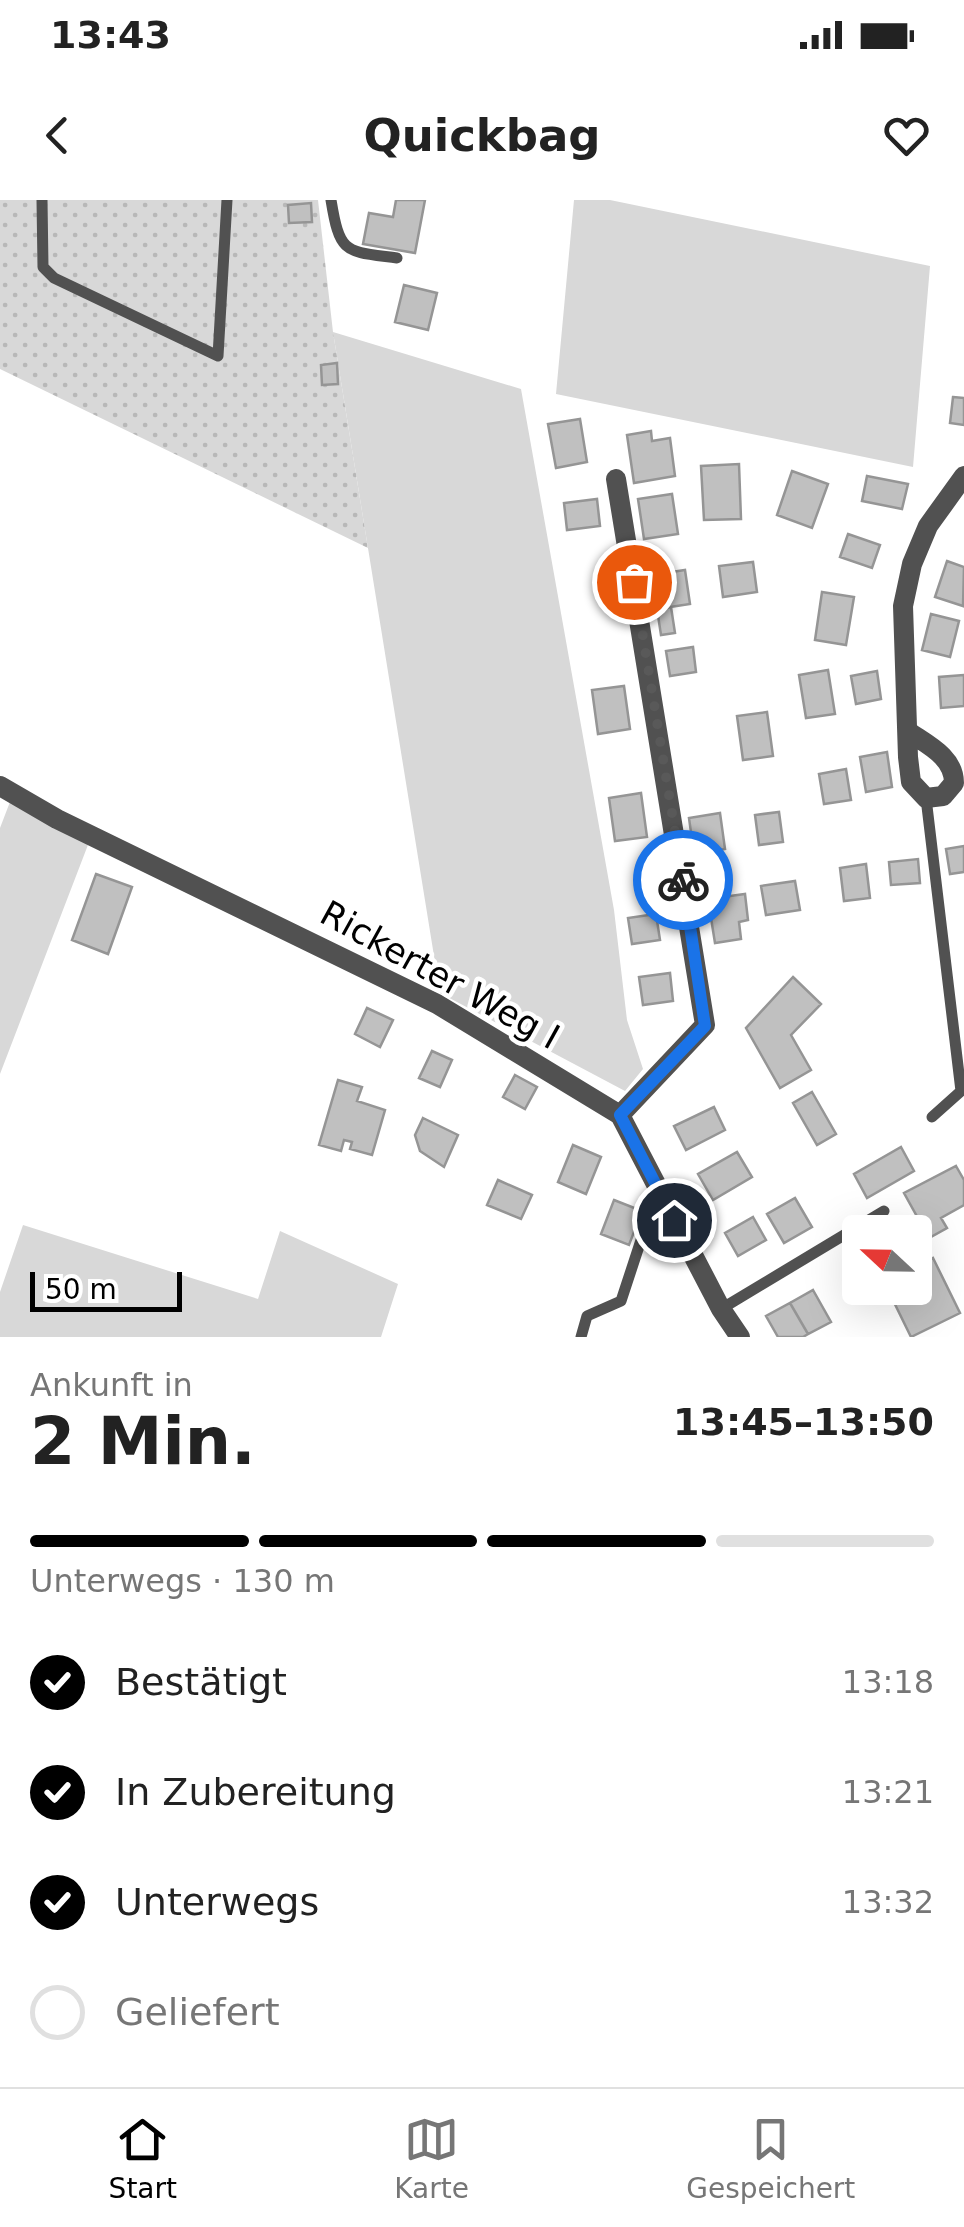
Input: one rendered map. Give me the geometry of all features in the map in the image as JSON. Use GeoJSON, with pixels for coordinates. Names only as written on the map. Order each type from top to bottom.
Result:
{"type":"FeatureCollection","features":[{"type":"Feature","properties":{"kind":"street"},"geometry":{"type":"LineString","coordinates":[[909,732],[941,755],[954,774],[950,791],[935,799],[926,798],[911,782],[903,606],[912,564],[928,526],[964,476]]}},
{"type":"Feature","properties":{"kind":"street"},"geometry":{"type":"LineString","coordinates":[[616,479],[705,1026],[620,1115],[721,1309],[740,1337]]}},
{"type":"Feature","properties":{"kind":"street","name":"Rickerter Weg I"},"geometry":{"type":"LineString","coordinates":[[0,786],[57,818],[436,1004],[620,1115]]}},
{"type":"Feature","properties":{"kind":"lane"},"geometry":{"type":"LineString","coordinates":[[42,200],[42,268],[54,278],[218,356],[227,200]]}},
{"type":"Feature","properties":{"kind":"lane"},"geometry":{"type":"LineString","coordinates":[[331,200],[340,240],[352,252],[397,258]]}},
{"type":"Feature","properties":{"kind":"lane"},"geometry":{"type":"LineString","coordinates":[[926,798],[962,1091],[932,1117]]}},
{"type":"Feature","properties":{"kind":"lane"},"geometry":{"type":"LineString","coordinates":[[721,1309],[884,1212]]}},
{"type":"Feature","properties":{"kind":"lane"},"geometry":{"type":"LineString","coordinates":[[582,1337],[587,1316],[621,1301],[645,1228],[670,1214]]}},
{"type":"Feature","properties":{"kind":"shaded area"},"geometry":{"type":"Polygon","coordinates":[[[0,200],[318,200],[333,332],[368,548],[0,369],[0,200]]]}},
{"type":"Feature","properties":{"kind":"shaded area"},"geometry":{"type":"Polygon","coordinates":[[[574,200],[610,200],[930,266],[913,467],[556,394],[574,200]]]}},
{"type":"Feature","properties":{"kind":"shaded area"},"geometry":{"type":"Polygon","coordinates":[[[333,332],[521,389],[614,910],[627,1020],[643,1069],[625,1091],[440,993],[333,332]]]}},
{"type":"Feature","properties":{"kind":"shaded area"},"geometry":{"type":"Polygon","coordinates":[[[13,794],[91,837],[0,1074],[0,828],[13,794]]]}},
{"type":"Feature","properties":{"kind":"shaded area"},"geometry":{"type":"Polygon","coordinates":[[[23,1225],[258,1299],[280,1231],[398,1284],[381,1337],[0,1337],[0,1292],[23,1225]]]}},
{"type":"Feature","properties":{"kind":"building"},"geometry":{"type":"Polygon","coordinates":[[[396,200],[425,200],[415,253],[363,244],[369,213],[393,217],[396,200]]]}},
{"type":"Feature","properties":{"kind":"building"},"geometry":{"type":"Polygon","coordinates":[[[311,203],[312,222],[289,223],[288,205],[311,203]]]}},
{"type":"Feature","properties":{"kind":"building"},"geometry":{"type":"Polygon","coordinates":[[[404,285],[437,293],[428,330],[395,322],[404,285]]]}},
{"type":"Feature","properties":{"kind":"building"},"geometry":{"type":"Polygon","coordinates":[[[337,363],[338,384],[322,385],[321,365],[337,363]]]}},
{"type":"Feature","properties":{"kind":"building"},"geometry":{"type":"Polygon","coordinates":[[[953,397],[964,398],[964,425],[950,423],[953,397]]]}},
{"type":"Feature","properties":{"kind":"building"},"geometry":{"type":"Polygon","coordinates":[[[580,419],[587,462],[556,468],[548,424],[580,419]]]}},
{"type":"Feature","properties":{"kind":"building"},"geometry":{"type":"Polygon","coordinates":[[[651,431],[652,441],[670,438],[675,476],[634,483],[627,435],[651,431]]]}},
{"type":"Feature","properties":{"kind":"building"},"geometry":{"type":"Polygon","coordinates":[[[739,464],[741,519],[704,520],[701,466],[739,464]]]}},
{"type":"Feature","properties":{"kind":"building"},"geometry":{"type":"Polygon","coordinates":[[[792,471],[828,484],[812,528],[777,515],[792,471]]]}},
{"type":"Feature","properties":{"kind":"building"},"geometry":{"type":"Polygon","coordinates":[[[867,476],[908,484],[902,509],[862,501],[867,476]]]}},
{"type":"Feature","properties":{"kind":"building"},"geometry":{"type":"Polygon","coordinates":[[[672,494],[678,534],[644,539],[638,499],[672,494]]]}},
{"type":"Feature","properties":{"kind":"building"},"geometry":{"type":"Polygon","coordinates":[[[597,499],[600,526],[567,530],[564,503],[597,499]]]}},
{"type":"Feature","properties":{"kind":"building"},"geometry":{"type":"Polygon","coordinates":[[[848,534],[880,545],[872,568],[840,557],[848,534]]]}},
{"type":"Feature","properties":{"kind":"building"},"geometry":{"type":"Polygon","coordinates":[[[947,561],[964,567],[963,606],[935,597],[947,561]]]}},
{"type":"Feature","properties":{"kind":"building"},"geometry":{"type":"Polygon","coordinates":[[[753,562],[757,592],[723,597],[719,566],[753,562]]]}},
{"type":"Feature","properties":{"kind":"building"},"geometry":{"type":"Polygon","coordinates":[[[685,570],[690,604],[657,609],[652,575],[685,570]]]}},
{"type":"Feature","properties":{"kind":"building"},"geometry":{"type":"Polygon","coordinates":[[[822,592],[854,597],[846,645],[815,640],[822,592]]]}},
{"type":"Feature","properties":{"kind":"building"},"geometry":{"type":"Polygon","coordinates":[[[671,607],[675,633],[661,635],[657,609],[671,607]]]}},
{"type":"Feature","properties":{"kind":"building"},"geometry":{"type":"Polygon","coordinates":[[[931,614],[959,621],[950,657],[922,650],[931,614]]]}},
{"type":"Feature","properties":{"kind":"building"},"geometry":{"type":"Polygon","coordinates":[[[693,647],[696,672],[670,676],[666,651],[693,647]]]}},
{"type":"Feature","properties":{"kind":"building"},"geometry":{"type":"Polygon","coordinates":[[[828,670],[835,714],[806,718],[799,675],[828,670]]]}},
{"type":"Feature","properties":{"kind":"building"},"geometry":{"type":"Polygon","coordinates":[[[877,671],[881,699],[856,704],[851,676],[877,671]]]}},
{"type":"Feature","properties":{"kind":"building"},"geometry":{"type":"Polygon","coordinates":[[[964,675],[964,706],[941,708],[939,677],[964,675]]]}},
{"type":"Feature","properties":{"kind":"building"},"geometry":{"type":"Polygon","coordinates":[[[624,686],[630,729],[598,734],[592,690],[624,686]]]}},
{"type":"Feature","properties":{"kind":"building"},"geometry":{"type":"Polygon","coordinates":[[[767,712],[773,756],[743,760],[737,716],[767,712]]]}},
{"type":"Feature","properties":{"kind":"building"},"geometry":{"type":"Polygon","coordinates":[[[887,752],[892,787],[866,792],[860,757],[887,752]]]}},
{"type":"Feature","properties":{"kind":"building"},"geometry":{"type":"Polygon","coordinates":[[[846,769],[851,800],[824,804],[819,774],[846,769]]]}},
{"type":"Feature","properties":{"kind":"building"},"geometry":{"type":"Polygon","coordinates":[[[641,793],[647,837],[615,841],[609,798],[641,793]]]}},
{"type":"Feature","properties":{"kind":"building"},"geometry":{"type":"Polygon","coordinates":[[[779,812],[783,842],[759,845],[755,815],[779,812]]]}},
{"type":"Feature","properties":{"kind":"building"},"geometry":{"type":"Polygon","coordinates":[[[720,813],[725,849],[694,854],[689,818],[720,813]]]}},
{"type":"Feature","properties":{"kind":"building"},"geometry":{"type":"Polygon","coordinates":[[[964,846],[964,872],[950,874],[946,849],[964,846]]]}},
{"type":"Feature","properties":{"kind":"building"},"geometry":{"type":"Polygon","coordinates":[[[918,859],[920,883],[891,885],[889,862],[918,859]]]}},
{"type":"Feature","properties":{"kind":"building"},"geometry":{"type":"Polygon","coordinates":[[[866,864],[870,898],[844,901],[840,868],[866,864]]]}},
{"type":"Feature","properties":{"kind":"building"},"geometry":{"type":"Polygon","coordinates":[[[96,874],[132,887],[108,954],[72,940],[96,874]]]}},
{"type":"Feature","properties":{"kind":"building"},"geometry":{"type":"Polygon","coordinates":[[[795,881],[800,910],[766,915],[761,886],[795,881]]]}},
{"type":"Feature","properties":{"kind":"building"},"geometry":{"type":"Polygon","coordinates":[[[745,894],[748,920],[739,922],[741,939],[715,943],[708,899],[745,894]]]}},
{"type":"Feature","properties":{"kind":"building"},"geometry":{"type":"Polygon","coordinates":[[[656,914],[660,940],[632,944],[628,918],[656,914]]]}},
{"type":"Feature","properties":{"kind":"building"},"geometry":{"type":"Polygon","coordinates":[[[670,973],[673,1001],[643,1005],[639,977],[670,973]]]}},
{"type":"Feature","properties":{"kind":"building"},"geometry":{"type":"Polygon","coordinates":[[[793,977],[821,1004],[791,1035],[811,1070],[780,1088],[746,1028],[793,977]]]}},
{"type":"Feature","properties":{"kind":"building"},"geometry":{"type":"Polygon","coordinates":[[[367,1008],[393,1020],[380,1047],[355,1034],[367,1008]]]}},
{"type":"Feature","properties":{"kind":"building"},"geometry":{"type":"Polygon","coordinates":[[[432,1051],[452,1060],[440,1087],[419,1078],[432,1051]]]}},
{"type":"Feature","properties":{"kind":"building"},"geometry":{"type":"Polygon","coordinates":[[[515,1075],[537,1087],[525,1109],[503,1097],[515,1075]]]}},
{"type":"Feature","properties":{"kind":"building"},"geometry":{"type":"Polygon","coordinates":[[[338,1080],[362,1087],[357,1101],[385,1110],[372,1155],[350,1149],[352,1142],[344,1140],[341,1151],[319,1145],[338,1080]]]}},
{"type":"Feature","properties":{"kind":"building"},"geometry":{"type":"Polygon","coordinates":[[[812,1092],[836,1134],[817,1145],[793,1103],[812,1092]]]}},
{"type":"Feature","properties":{"kind":"building"},"geometry":{"type":"Polygon","coordinates":[[[714,1107],[725,1130],[686,1150],[674,1126],[714,1107]]]}},
{"type":"Feature","properties":{"kind":"building"},"geometry":{"type":"Polygon","coordinates":[[[423,1118],[458,1135],[444,1167],[420,1151],[415,1135],[423,1118]]]}},
{"type":"Feature","properties":{"kind":"building"},"geometry":{"type":"Polygon","coordinates":[[[573,1145],[601,1157],[586,1194],[558,1182],[573,1145]]]}},
{"type":"Feature","properties":{"kind":"building"},"geometry":{"type":"Polygon","coordinates":[[[901,1147],[914,1171],[867,1198],[854,1174],[901,1147]]]}},
{"type":"Feature","properties":{"kind":"building"},"geometry":{"type":"Polygon","coordinates":[[[737,1152],[752,1177],[713,1200],[698,1174],[737,1152]]]}},
{"type":"Feature","properties":{"kind":"building"},"geometry":{"type":"Polygon","coordinates":[[[956,1166],[964,1180],[964,1205],[941,1218],[947,1228],[932,1236],[932,1215],[916,1215],[904,1193],[956,1166]]]}},
{"type":"Feature","properties":{"kind":"building"},"geometry":{"type":"Polygon","coordinates":[[[498,1180],[532,1195],[521,1219],[487,1205],[498,1180]]]}},
{"type":"Feature","properties":{"kind":"building"},"geometry":{"type":"Polygon","coordinates":[[[795,1198],[812,1227],[784,1243],[767,1214],[795,1198]]]}},
{"type":"Feature","properties":{"kind":"building"},"geometry":{"type":"Polygon","coordinates":[[[614,1200],[642,1211],[629,1245],[601,1234],[614,1200]]]}},
{"type":"Feature","properties":{"kind":"building"},"geometry":{"type":"Polygon","coordinates":[[[753,1217],[766,1240],[738,1256],[725,1233],[753,1217]]]}},
{"type":"Feature","properties":{"kind":"building"},"geometry":{"type":"Polygon","coordinates":[[[932,1258],[960,1313],[911,1337],[895,1305],[932,1305],[932,1258]]]}},
{"type":"Feature","properties":{"kind":"building"},"geometry":{"type":"Polygon","coordinates":[[[813,1290],[831,1322],[808,1334],[790,1303],[813,1290]]]}},
{"type":"Feature","properties":{"kind":"building"},"geometry":{"type":"Polygon","coordinates":[[[790,1303],[808,1334],[803,1337],[778,1337],[766,1316],[790,1303]]]}},
{"type":"Feature","properties":{"kind":"way so far"},"geometry":{"type":"LineString","coordinates":[[634,582],[683,880]]}},
{"type":"Feature","properties":{"kind":"route"},"geometry":{"type":"LineString","coordinates":[[674,1220],[620,1115],[705,1026],[683,880]]}}]}
